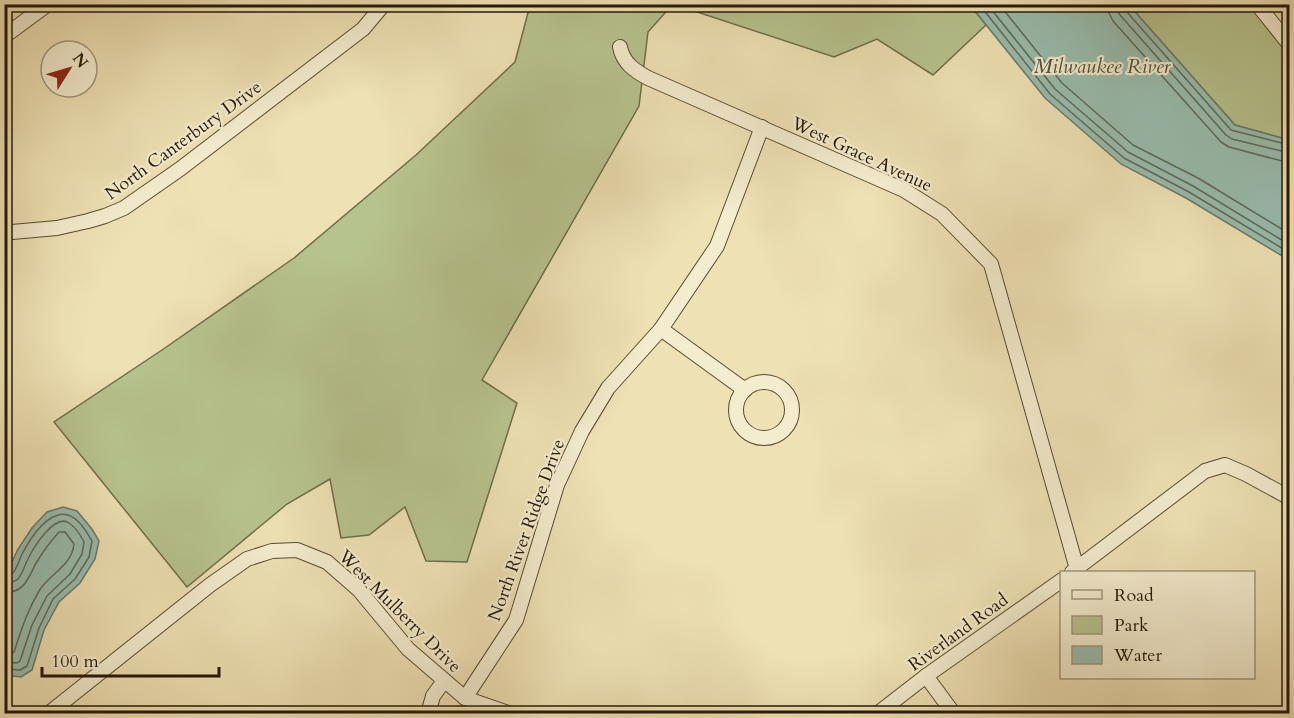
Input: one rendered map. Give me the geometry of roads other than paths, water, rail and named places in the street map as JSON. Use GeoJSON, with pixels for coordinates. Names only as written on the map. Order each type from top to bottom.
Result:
{"type":"FeatureCollection","features":[{"type":"Feature","properties":{"kind":"street"},"geometry":{"type":"LineString","coordinates":[[4,33],[10,32],[48,4]]}},
{"type":"Feature","properties":{"kind":"street","name":"North Canterbury Drive"},"geometry":{"type":"LineString","coordinates":[[4,234],[57,228],[105,216],[124,208],[180,169],[363,29],[384,4]]}},
{"type":"Feature","properties":{"kind":"street"},"geometry":{"type":"LineString","coordinates":[[1257,4],[1290,45]]}},
{"type":"Feature","properties":{"kind":"street","name":"West Grace Avenue"},"geometry":{"type":"LineString","coordinates":[[620,47],[627,64],[644,75],[904,190],[942,214],[991,264],[1075,571]]}},
{"type":"Feature","properties":{"kind":"street","name":"North River Ridge Drive"},"geometry":{"type":"LineString","coordinates":[[465,698],[516,620],[557,485],[582,431],[608,388],[661,329],[717,246],[762,127]]}},
{"type":"Feature","properties":{"kind":"street"},"geometry":{"type":"LineString","coordinates":[[661,329],[745,390]]}},
{"type":"Feature","properties":{"kind":"street"},"geometry":{"type":"LineString","coordinates":[[761,382],[771,383],[786,393],[792,410],[786,427],[779,434],[762,438],[745,431],[736,415],[736,405],[745,390],[761,382]]}},
{"type":"Feature","properties":{"kind":"street"},"geometry":{"type":"LineString","coordinates":[[1075,571],[1205,471],[1225,465],[1290,498]]}},
{"type":"Feature","properties":{"kind":"street","name":"West Mulberry Drive"},"geometry":{"type":"LineString","coordinates":[[48,714],[210,585],[247,559],[272,551],[297,550],[327,562],[359,590],[408,649],[465,698],[486,710],[511,714]]}},
{"type":"Feature","properties":{"kind":"street","name":"Riverland Road"},"geometry":{"type":"LineString","coordinates":[[877,714],[926,676],[1060,581]]}},
{"type":"Feature","properties":{"kind":"street"},"geometry":{"type":"LineString","coordinates":[[926,676],[954,714]]}},
{"type":"Feature","properties":{"kind":"street"},"geometry":{"type":"LineString","coordinates":[[428,714],[433,696],[444,681]]}},
{"type":"Feature","properties":{"kind":"water","name":"Milwaukee River"},"geometry":{"type":"Polygon","coordinates":[[[972,5],[1129,5],[1235,125],[1289,140],[1289,260],[1186,198],[1121,164],[1045,98],[972,5]]]}},
{"type":"Feature","properties":{"kind":"water"},"geometry":{"type":"Polygon","coordinates":[[[63,507],[77,511],[92,529],[99,541],[95,559],[80,583],[59,602],[44,630],[32,670],[21,677],[5,675],[5,572],[32,528],[47,512],[63,507]]]}}]}
